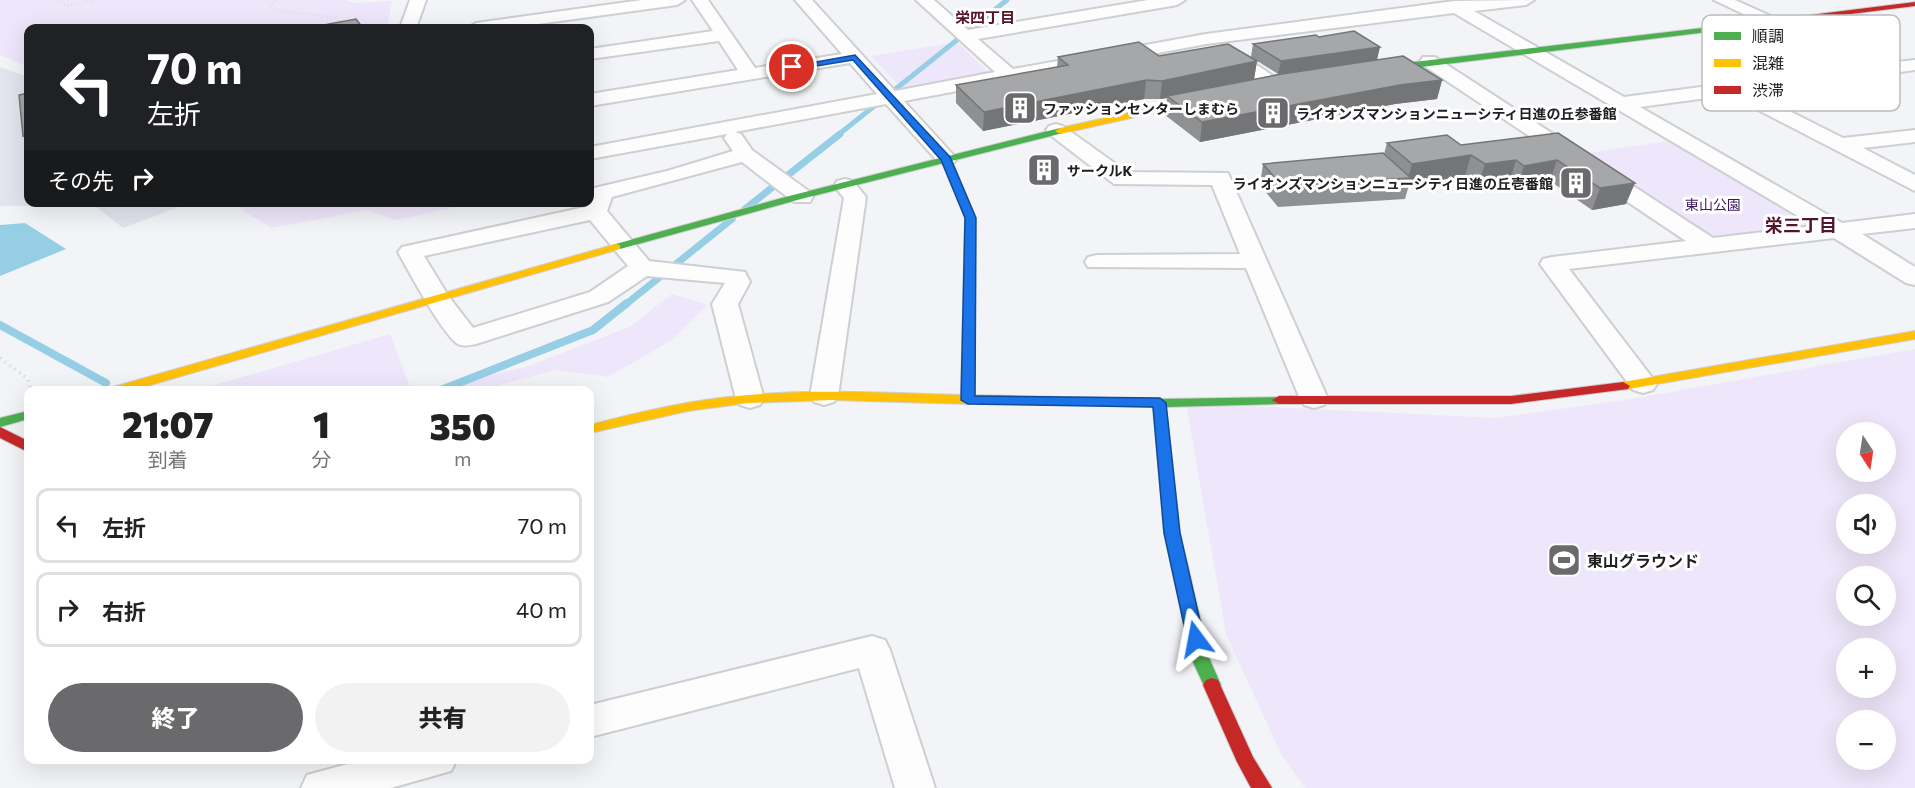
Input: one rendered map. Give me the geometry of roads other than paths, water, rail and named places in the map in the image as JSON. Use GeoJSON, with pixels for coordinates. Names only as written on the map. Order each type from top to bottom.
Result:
{"type":"FeatureCollection","features":[{"type":"Feature","properties":{"kind":"street"},"geometry":{"type":"LineString","coordinates":[[409,24],[418,0]]}},
{"type":"Feature","properties":{"kind":"street"},"geometry":{"type":"LineString","coordinates":[[505,24],[677,0]]}},
{"type":"Feature","properties":{"kind":"street"},"geometry":{"type":"LineString","coordinates":[[700,0],[750,74]]}},
{"type":"Feature","properties":{"kind":"street"},"geometry":{"type":"LineString","coordinates":[[803,0],[946,159],[970,218],[968,400]]}},
{"type":"Feature","properties":{"kind":"street"},"geometry":{"type":"LineString","coordinates":[[924,0],[930,0]]}},
{"type":"Feature","properties":{"kind":"street"},"geometry":{"type":"LineString","coordinates":[[924,0],[1009,75]]}},
{"type":"Feature","properties":{"kind":"street"},"geometry":{"type":"LineString","coordinates":[[964,36],[1177,0]]}},
{"type":"Feature","properties":{"kind":"street"},"geometry":{"type":"LineString","coordinates":[[594,152],[1206,39],[1451,4],[1526,0]]}},
{"type":"Feature","properties":{"kind":"street"},"geometry":{"type":"LineString","coordinates":[[1722,0],[1756,15]]}},
{"type":"Feature","properties":{"kind":"street"},"geometry":{"type":"LineString","coordinates":[[1451,4],[1840,231],[1915,278]]}},
{"type":"Feature","properties":{"kind":"street"},"geometry":{"type":"LineString","coordinates":[[1821,15],[1915,4]]}},
{"type":"Feature","properties":{"kind":"street"},"geometry":{"type":"LineString","coordinates":[[1343,6],[1361,18]]}},
{"type":"Feature","properties":{"kind":"street"},"geometry":{"type":"LineString","coordinates":[[1358,72],[1429,61],[1702,29]]}},
{"type":"Feature","properties":{"kind":"street"},"geometry":{"type":"LineString","coordinates":[[594,53],[722,35]]}},
{"type":"Feature","properties":{"kind":"street"},"geometry":{"type":"LineString","coordinates":[[1206,39],[1282,84]]}},
{"type":"Feature","properties":{"kind":"street"},"geometry":{"type":"LineString","coordinates":[[594,99],[855,57]]}},
{"type":"Feature","properties":{"kind":"street"},"geometry":{"type":"LineString","coordinates":[[1429,61],[1711,247]]}},
{"type":"Feature","properties":{"kind":"street"},"geometry":{"type":"LineString","coordinates":[[1900,67],[1915,65]]}},
{"type":"Feature","properties":{"kind":"street"},"geometry":{"type":"LineString","coordinates":[[1252,89],[1282,84]]}},
{"type":"Feature","properties":{"kind":"street"},"geometry":{"type":"LineString","coordinates":[[1623,103],[1702,93]]}},
{"type":"Feature","properties":{"kind":"street"},"geometry":{"type":"LineString","coordinates":[[132,386],[802,197],[1056,130],[1218,96]]}},
{"type":"Feature","properties":{"kind":"street"},"geometry":{"type":"LineString","coordinates":[[1774,111],[1915,184]]}},
{"type":"Feature","properties":{"kind":"street"},"geometry":{"type":"LineString","coordinates":[[727,128],[745,154],[802,197]]}},
{"type":"Feature","properties":{"kind":"street"},"geometry":{"type":"LineString","coordinates":[[1056,130],[1122,179],[1220,178],[1314,399]]}},
{"type":"Feature","properties":{"kind":"street"},"geometry":{"type":"LineString","coordinates":[[1840,145],[1915,136]]}},
{"type":"Feature","properties":{"kind":"street"},"geometry":{"type":"LineString","coordinates":[[595,212],[602,193],[673,176],[745,154]]}},
{"type":"Feature","properties":{"kind":"street"},"geometry":{"type":"LineString","coordinates":[[824,396],[855,197],[844,186]]}},
{"type":"Feature","properties":{"kind":"street"},"geometry":{"type":"LineString","coordinates":[[595,212],[626,246],[642,268]]}},
{"type":"Feature","properties":{"kind":"street"},"geometry":{"type":"LineString","coordinates":[[595,212],[410,252],[438,300],[467,338],[598,297],[642,268],[736,277],[738,282],[725,304],[750,399]]}},
{"type":"Feature","properties":{"kind":"street"},"geometry":{"type":"LineString","coordinates":[[1643,384],[1552,264],[1711,247],[1915,221]]}},
{"type":"Feature","properties":{"kind":"street"},"geometry":{"type":"LineString","coordinates":[[1097,262],[1255,261]]}},
{"type":"Feature","properties":{"kind":"street"},"geometry":{"type":"LineString","coordinates":[[594,428],[668,410],[750,399],[824,396],[1160,403],[1314,399],[1511,400],[1643,384],[1915,335]]}},
{"type":"Feature","properties":{"kind":"street"},"geometry":{"type":"LineString","coordinates":[[1160,403],[1172,533],[1201,660],[1246,762],[1262,788]]}},
{"type":"Feature","properties":{"kind":"street"},"geometry":{"type":"LineString","coordinates":[[0,423],[24,416]]}},
{"type":"Feature","properties":{"kind":"street"},"geometry":{"type":"LineString","coordinates":[[0,432],[24,445]]}},
{"type":"Feature","properties":{"kind":"street"},"geometry":{"type":"LineString","coordinates":[[594,720],[872,650],[915,788]]}},
{"type":"Feature","properties":{"kind":"street"},"geometry":{"type":"LineString","coordinates":[[321,788],[417,764]]}},
{"type":"Feature","properties":{"kind":"water"},"geometry":{"type":"Polygon","coordinates":[[[25,223],[66,249],[0,276],[0,225],[25,223]]]}},
{"type":"Feature","properties":{"kind":"waterway"},"geometry":{"type":"LineString","coordinates":[[838,135],[1007,0]]}},
{"type":"Feature","properties":{"kind":"waterway"},"geometry":{"type":"LineString","coordinates":[[745,209],[840,134]]}},
{"type":"Feature","properties":{"kind":"waterway"},"geometry":{"type":"LineString","coordinates":[[625,305],[732,219]]}},
{"type":"Feature","properties":{"kind":"waterway"},"geometry":{"type":"LineString","coordinates":[[451,386],[593,330],[627,303]]}},
{"type":"Feature","properties":{"kind":"waterway"},"geometry":{"type":"LineString","coordinates":[[0,325],[106,383]]}},
{"type":"Feature","properties":{"kind":"place","name":"ファッションセンターしまむら"},"geometry":{"type":"Point","coordinates":[1020,108]}},
{"type":"Feature","properties":{"kind":"place","name":"ライオンズマンションニューシティ日進の丘参番館"},"geometry":{"type":"Point","coordinates":[1273,113]}},
{"type":"Feature","properties":{"kind":"place","name":"サークルK"},"geometry":{"type":"Point","coordinates":[1044,170]}},
{"type":"Feature","properties":{"kind":"place","name":"ライオンズマンションニューシティ日進の丘壱番館"},"geometry":{"type":"Point","coordinates":[1576,183]}},
{"type":"Feature","properties":{"kind":"place","name":"東山グラウンド"},"geometry":{"type":"Point","coordinates":[1564,560]}},
{"type":"Feature","properties":{"kind":"district","name":"栄四丁目"},"geometry":{"type":"Point","coordinates":[985,17]}},
{"type":"Feature","properties":{"kind":"district","name":"栄三丁目"},"geometry":{"type":"Point","coordinates":[1801,225]}},
{"type":"Feature","properties":{"kind":"park label","name":"東山公園"},"geometry":{"type":"Point","coordinates":[1713,204]}}]}
